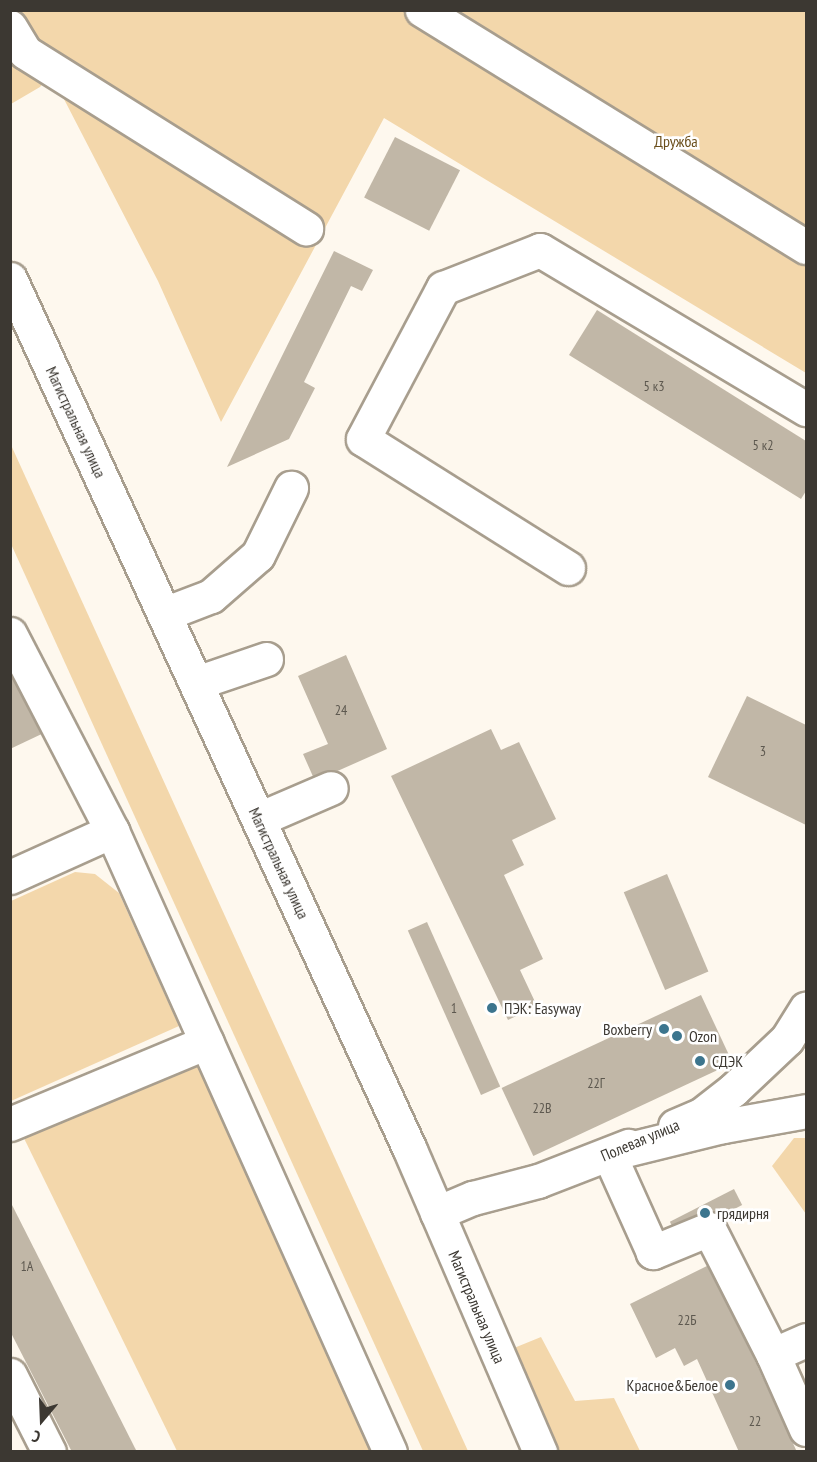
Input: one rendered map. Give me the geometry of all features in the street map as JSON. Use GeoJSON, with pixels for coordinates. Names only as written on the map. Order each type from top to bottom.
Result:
{"type":"FeatureCollection","features":[{"type":"Feature","properties":{"kind":"main road"},"geometry":{"type":"LineString","coordinates":[[422,10],[807,247]]}},
{"type":"Feature","properties":{"kind":"main road"},"geometry":{"type":"LineString","coordinates":[[10,27],[25,52],[306,228]]}},
{"type":"Feature","properties":{"kind":"main road"},"geometry":{"type":"LineString","coordinates":[[568,568],[363,439],[443,288],[540,250],[807,409]]}},
{"type":"Feature","properties":{"kind":"main road","name":"Магистральная улица"},"geometry":{"type":"LineString","coordinates":[[10,279],[259,819],[437,1213],[540,1452]]}},
{"type":"Feature","properties":{"kind":"main road"},"geometry":{"type":"LineString","coordinates":[[164,614],[211,596],[258,555],[291,488]]}},
{"type":"Feature","properties":{"kind":"main road"},"geometry":{"type":"LineString","coordinates":[[10,634],[112,831],[390,1452]]}},
{"type":"Feature","properties":{"kind":"main road"},"geometry":{"type":"LineString","coordinates":[[196,683],[266,659]]}},
{"type":"Feature","properties":{"kind":"main road"},"geometry":{"type":"LineString","coordinates":[[259,819],[331,788]]}},
{"type":"Feature","properties":{"kind":"main road"},"geometry":{"type":"LineString","coordinates":[[10,877],[112,831]]}},
{"type":"Feature","properties":{"kind":"main road","name":"Полевая улица"},"geometry":{"type":"LineString","coordinates":[[437,1213],[473,1198],[538,1181],[701,1115],[787,1039],[807,1009]]}},
{"type":"Feature","properties":{"kind":"main road"},"geometry":{"type":"LineString","coordinates":[[10,1124],[207,1042]]}},
{"type":"Feature","properties":{"kind":"main road"},"geometry":{"type":"LineString","coordinates":[[807,1111],[723,1126],[609,1154],[652,1252],[709,1229],[807,1429]]}},
{"type":"Feature","properties":{"kind":"main road"},"geometry":{"type":"LineString","coordinates":[[772,1355],[807,1340]]}},
{"type":"Feature","properties":{"kind":"main road"},"geometry":{"type":"LineString","coordinates":[[10,1375],[50,1452]]}},
{"type":"Feature","properties":{"kind":"green space","name":"Дружба"},"geometry":{"type":"Polygon","coordinates":[[[11,11],[806,11],[806,373],[384,118],[221,422],[158,281],[51,74],[40,87],[11,104],[11,11]]]}},
{"type":"Feature","properties":{"kind":"green space"},"geometry":{"type":"Polygon","coordinates":[[[10,445],[468,1451],[423,1451],[11,544],[10,445]]]}},
{"type":"Feature","properties":{"kind":"green space"},"geometry":{"type":"Polygon","coordinates":[[[75,872],[95,874],[119,893],[179,1026],[11,1101],[11,901],[75,872]]]}},
{"type":"Feature","properties":{"kind":"green space"},"geometry":{"type":"Polygon","coordinates":[[[195,1054],[375,1451],[177,1451],[18,1126],[195,1054]]]}},
{"type":"Feature","properties":{"kind":"green space"},"geometry":{"type":"Polygon","coordinates":[[[794,1138],[806,1138],[806,1214],[772,1166],[794,1138]]]}},
{"type":"Feature","properties":{"kind":"green space"},"geometry":{"type":"Polygon","coordinates":[[[541,1337],[575,1401],[614,1398],[640,1451],[553,1451],[525,1393],[514,1348],[541,1337]]]}},
{"type":"Feature","properties":{"kind":"building"},"geometry":{"type":"Polygon","coordinates":[[[395,137],[460,170],[429,231],[364,198],[395,137]]]}},
{"type":"Feature","properties":{"kind":"building"},"geometry":{"type":"Polygon","coordinates":[[[334,251],[373,270],[362,291],[351,286],[304,382],[315,388],[289,439],[227,467],[334,251]]]}},
{"type":"Feature","properties":{"kind":"building"},"geometry":{"type":"Polygon","coordinates":[[[597,310],[806,441],[806,491],[801,499],[569,355],[597,310]]]}},
{"type":"Feature","properties":{"kind":"building"},"geometry":{"type":"Polygon","coordinates":[[[346,655],[387,749],[315,781],[303,754],[328,744],[298,676],[346,655]]]}},
{"type":"Feature","properties":{"kind":"building"},"geometry":{"type":"Polygon","coordinates":[[[10,656],[48,731],[10,749],[10,656]]]}},
{"type":"Feature","properties":{"kind":"building"},"geometry":{"type":"Polygon","coordinates":[[[747,696],[806,725],[806,825],[708,777],[747,696]]]}},
{"type":"Feature","properties":{"kind":"building"},"geometry":{"type":"Polygon","coordinates":[[[491,729],[501,750],[519,742],[556,819],[512,840],[524,865],[504,875],[543,959],[520,970],[537,1006],[508,1020],[391,776],[491,729]]]}},
{"type":"Feature","properties":{"kind":"building"},"geometry":{"type":"Polygon","coordinates":[[[667,874],[708,972],[665,990],[624,892],[667,874]]]}},
{"type":"Feature","properties":{"kind":"building"},"geometry":{"type":"Polygon","coordinates":[[[427,922],[500,1086],[481,1095],[408,931],[427,922]]]}},
{"type":"Feature","properties":{"kind":"building"},"geometry":{"type":"Polygon","coordinates":[[[701,995],[733,1063],[533,1156],[502,1088],[701,995]]]}},
{"type":"Feature","properties":{"kind":"building","name":"грядирня"},"geometry":{"type":"Polygon","coordinates":[[[734,1189],[742,1205],[678,1238],[670,1222],[734,1189]]]}},
{"type":"Feature","properties":{"kind":"building"},"geometry":{"type":"Polygon","coordinates":[[[10,1201],[137,1452],[72,1452],[10,1331],[10,1201]]]}},
{"type":"Feature","properties":{"kind":"building"},"geometry":{"type":"Polygon","coordinates":[[[709,1265],[797,1452],[739,1452],[697,1359],[684,1366],[675,1348],[656,1358],[630,1304],[709,1265]]]}},
{"type":"Feature","properties":{"kind":"place","name":"ПЭК: Easyway"},"geometry":{"type":"Point","coordinates":[492,1008]}},
{"type":"Feature","properties":{"kind":"place","name":"Boxberry"},"geometry":{"type":"Point","coordinates":[664,1029]}},
{"type":"Feature","properties":{"kind":"place","name":"Ozon"},"geometry":{"type":"Point","coordinates":[677,1036]}},
{"type":"Feature","properties":{"kind":"place","name":"СДЭК"},"geometry":{"type":"Point","coordinates":[700,1061]}},
{"type":"Feature","properties":{"kind":"place","name":"грядирня"},"geometry":{"type":"Point","coordinates":[705,1213]}},
{"type":"Feature","properties":{"kind":"place","name":"Красное&Белое"},"geometry":{"type":"Point","coordinates":[730,1385]}}]}
